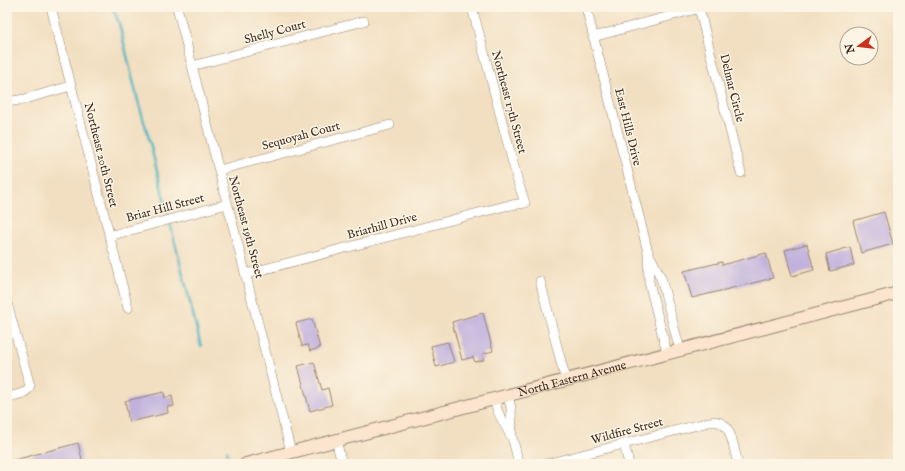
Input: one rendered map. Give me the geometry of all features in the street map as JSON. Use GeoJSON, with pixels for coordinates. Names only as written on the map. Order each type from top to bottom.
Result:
{"type":"FeatureCollection","features":[{"type":"Feature","properties":{"kind":"main road","name":"North Eastern Avenue"},"geometry":{"type":"LineString","coordinates":[[246,464],[898,293]]}},
{"type":"Feature","properties":{"kind":"street","name":"Northeast 20th Street"},"geometry":{"type":"LineString","coordinates":[[51,7],[128,308]]}},
{"type":"Feature","properties":{"kind":"street","name":"Northeast 19th Street"},"geometry":{"type":"LineString","coordinates":[[177,7],[291,452]]}},
{"type":"Feature","properties":{"kind":"street","name":"Northeast 17th Street"},"geometry":{"type":"LineString","coordinates":[[472,7],[516,175],[525,203]]}},
{"type":"Feature","properties":{"kind":"street","name":"East Hills Drive"},"geometry":{"type":"LineString","coordinates":[[586,7],[648,252],[661,278],[680,350]]}},
{"type":"Feature","properties":{"kind":"street"},"geometry":{"type":"LineString","coordinates":[[593,36],[701,8]]}},
{"type":"Feature","properties":{"kind":"street","name":"Delmar Circle"},"geometry":{"type":"LineString","coordinates":[[701,8],[741,173]]}},
{"type":"Feature","properties":{"kind":"street","name":"Shelly Court"},"geometry":{"type":"LineString","coordinates":[[192,66],[364,21]]}},
{"type":"Feature","properties":{"kind":"street"},"geometry":{"type":"LineString","coordinates":[[7,102],[25,99],[71,86]]}},
{"type":"Feature","properties":{"kind":"street","name":"Sequoyah Court"},"geometry":{"type":"LineString","coordinates":[[219,170],[390,125]]}},
{"type":"Feature","properties":{"kind":"street","name":"Briarhill Drive"},"geometry":{"type":"LineString","coordinates":[[246,274],[505,206],[525,203]]}},
{"type":"Feature","properties":{"kind":"street","name":"Briar Hill Street"},"geometry":{"type":"LineString","coordinates":[[109,236],[227,204]]}},
{"type":"Feature","properties":{"kind":"street","name":"East Hills Drive"},"geometry":{"type":"LineString","coordinates":[[648,252],[649,282],[667,353]]}},
{"type":"Feature","properties":{"kind":"street"},"geometry":{"type":"LineString","coordinates":[[540,281],[566,381]]}},
{"type":"Feature","properties":{"kind":"street"},"geometry":{"type":"LineString","coordinates":[[7,303],[30,386],[25,392],[7,397]]}},
{"type":"Feature","properties":{"kind":"street"},"geometry":{"type":"LineString","coordinates":[[508,396],[511,408],[513,440],[519,464]]}},
{"type":"Feature","properties":{"kind":"street"},"geometry":{"type":"LineString","coordinates":[[494,399],[498,412],[513,440]]}},
{"type":"Feature","properties":{"kind":"street","name":"Wildfire Street"},"geometry":{"type":"LineString","coordinates":[[546,464],[709,422],[715,422],[721,423],[727,428],[738,464]]}},
{"type":"Feature","properties":{"kind":"street"},"geometry":{"type":"LineString","coordinates":[[336,440],[342,464]]}},
{"type":"Feature","properties":{"kind":"street"},"geometry":{"type":"LineString","coordinates":[[624,444],[629,464]]}},
{"type":"Feature","properties":{"kind":"building"},"geometry":{"type":"Polygon","coordinates":[[[884,212],[893,244],[861,253],[853,221],[884,212]]]}},
{"type":"Feature","properties":{"kind":"building"},"geometry":{"type":"Polygon","coordinates":[[[807,244],[814,270],[792,276],[785,250],[807,244]]]}},
{"type":"Feature","properties":{"kind":"building"},"geometry":{"type":"Polygon","coordinates":[[[850,247],[854,265],[830,271],[826,254],[850,247]]]}},
{"type":"Feature","properties":{"kind":"building"},"geometry":{"type":"Polygon","coordinates":[[[766,253],[773,278],[692,298],[684,271],[722,262],[722,265],[766,253]]]}},
{"type":"Feature","properties":{"kind":"building"},"geometry":{"type":"Polygon","coordinates":[[[483,313],[493,351],[482,354],[484,360],[475,362],[473,357],[462,360],[452,322],[483,313]]]}},
{"type":"Feature","properties":{"kind":"building"},"geometry":{"type":"Polygon","coordinates":[[[312,319],[320,348],[310,351],[308,345],[302,346],[296,323],[312,319]]]}},
{"type":"Feature","properties":{"kind":"building"},"geometry":{"type":"Polygon","coordinates":[[[448,342],[454,362],[436,367],[431,346],[448,342]]]}},
{"type":"Feature","properties":{"kind":"building"},"geometry":{"type":"Polygon","coordinates":[[[314,362],[322,390],[328,388],[332,405],[310,411],[298,366],[314,362]]]}},
{"type":"Feature","properties":{"kind":"building"},"geometry":{"type":"Polygon","coordinates":[[[164,392],[165,398],[172,396],[174,406],[167,407],[168,413],[129,422],[125,401],[164,392]]]}},
{"type":"Feature","properties":{"kind":"building"},"geometry":{"type":"Polygon","coordinates":[[[78,443],[82,459],[80,463],[7,464],[7,462],[78,443]]]}},
{"type":"Feature","properties":{"kind":"waterway"},"geometry":{"type":"LineString","coordinates":[[112,7],[119,23],[201,346]]}}]}
